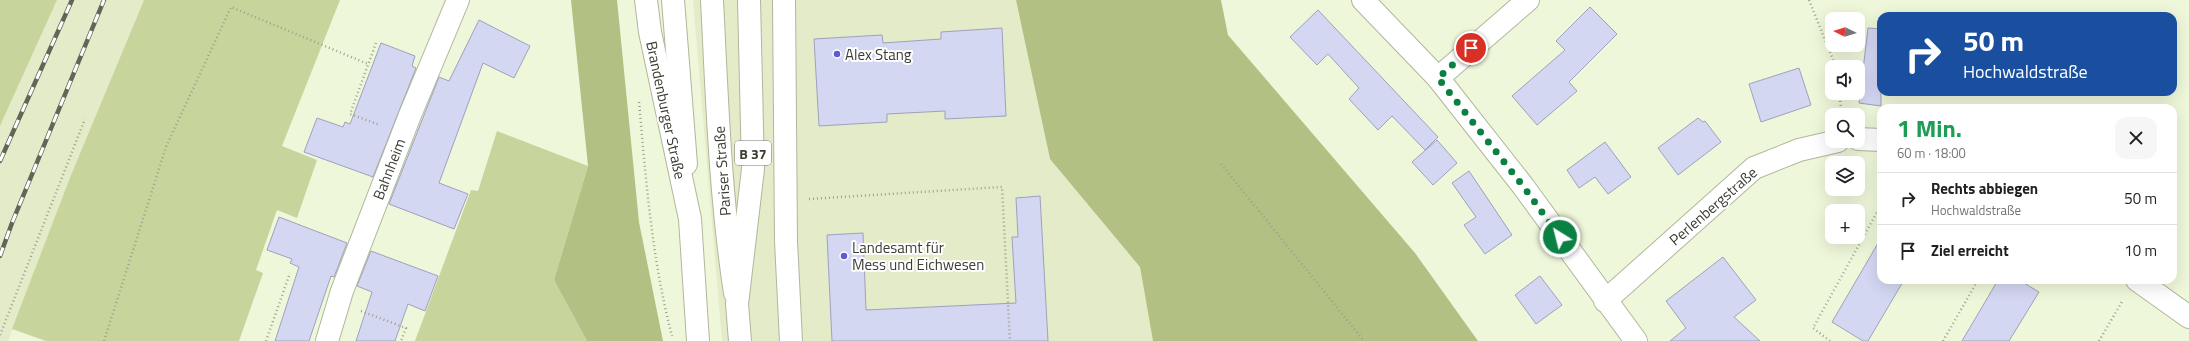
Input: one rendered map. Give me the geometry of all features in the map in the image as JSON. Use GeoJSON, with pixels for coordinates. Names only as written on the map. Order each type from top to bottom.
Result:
{"type":"FeatureCollection","features":[{"type":"Feature","properties":{"kind":"street","name":"Bahnheim"},"geometry":{"type":"LineString","coordinates":[[327,341],[338,302],[403,134],[458,0]]}},
{"type":"Feature","properties":{"kind":"street","name":"Brandenburger Straße"},"geometry":{"type":"LineString","coordinates":[[646,0],[650,32],[690,219]]}},
{"type":"Feature","properties":{"kind":"street"},"geometry":{"type":"LineString","coordinates":[[673,0],[698,341]]}},
{"type":"Feature","properties":{"kind":"street","name":"Pariser Straße"},"geometry":{"type":"LineString","coordinates":[[712,0],[720,158],[727,242],[737,304],[740,341]]}},
{"type":"Feature","properties":{"kind":"street","name":"B 37"},"geometry":{"type":"LineString","coordinates":[[737,304],[754,169],[749,0]]}},
{"type":"Feature","properties":{"kind":"street"},"geometry":{"type":"LineString","coordinates":[[784,0],[787,200],[786,241],[791,341]]}},
{"type":"Feature","properties":{"kind":"street"},"geometry":{"type":"LineString","coordinates":[[1363,0],[1438,78],[1523,186],[1605,301],[1636,341]]}},
{"type":"Feature","properties":{"kind":"street"},"geometry":{"type":"LineString","coordinates":[[1438,78],[1528,0]]}},
{"type":"Feature","properties":{"kind":"street"},"geometry":{"type":"LineString","coordinates":[[1865,139],[1877,140]]}},
{"type":"Feature","properties":{"kind":"street","name":"Perlenbergstraße"},"geometry":{"type":"LineString","coordinates":[[1605,301],[1754,168],[1799,150],[1825,144]]}},
{"type":"Feature","properties":{"kind":"street"},"geometry":{"type":"LineString","coordinates":[[2143,284],[2189,317]]}},
{"type":"Feature","properties":{"kind":"path"},"geometry":{"type":"LineString","coordinates":[[1809,0],[1833,60]]}},
{"type":"Feature","properties":{"kind":"path"},"geometry":{"type":"LineString","coordinates":[[104,341],[166,147],[231,7],[368,64]]}},
{"type":"Feature","properties":{"kind":"path"},"geometry":{"type":"LineString","coordinates":[[376,43],[350,114],[403,134]]}},
{"type":"Feature","properties":{"kind":"path"},"geometry":{"type":"LineString","coordinates":[[638,101],[651,226],[664,305],[673,341]]}},
{"type":"Feature","properties":{"kind":"path"},"geometry":{"type":"LineString","coordinates":[[0,335],[85,119]]}},
{"type":"Feature","properties":{"kind":"path"},"geometry":{"type":"LineString","coordinates":[[1221,164],[1364,341]]}},
{"type":"Feature","properties":{"kind":"path"},"geometry":{"type":"LineString","coordinates":[[787,200],[1002,187],[1010,341]]}},
{"type":"Feature","properties":{"kind":"path"},"geometry":{"type":"LineString","coordinates":[[1830,341],[1813,328],[1877,212]]}},
{"type":"Feature","properties":{"kind":"path"},"geometry":{"type":"LineString","coordinates":[[266,341],[290,273]]}},
{"type":"Feature","properties":{"kind":"path"},"geometry":{"type":"LineString","coordinates":[[1943,341],[1976,284]]}},
{"type":"Feature","properties":{"kind":"path"},"geometry":{"type":"LineString","coordinates":[[338,302],[406,328],[401,341]]}},
{"type":"Feature","properties":{"kind":"path"},"geometry":{"type":"LineString","coordinates":[[2099,341],[2121,303]]}},
{"type":"Feature","properties":{"kind":"shaded area"},"geometry":{"type":"Polygon","coordinates":[[[57,0],[144,0],[71,175],[8,341],[0,341],[0,126],[57,0]]]}},
{"type":"Feature","properties":{"kind":"shaded area"},"geometry":{"type":"Polygon","coordinates":[[[693,0],[1016,0],[1050,159],[1140,267],[1153,341],[722,341],[693,0]]]}},
{"type":"Feature","properties":{"kind":"green space"},"geometry":{"type":"Polygon","coordinates":[[[0,0],[57,0],[0,126],[0,0]]]}},
{"type":"Feature","properties":{"kind":"green space"},"geometry":{"type":"Polygon","coordinates":[[[144,0],[340,0],[282,146],[317,160],[297,218],[277,210],[256,270],[263,273],[239,341],[46,341],[12,329],[71,175],[144,0]]]}},
{"type":"Feature","properties":{"kind":"green space"},"geometry":{"type":"Polygon","coordinates":[[[571,0],[617,0],[639,222],[663,341],[587,341],[554,280],[588,166],[571,0]]]}},
{"type":"Feature","properties":{"kind":"green space"},"geometry":{"type":"Polygon","coordinates":[[[1016,0],[1221,0],[1228,35],[1415,253],[1478,341],[1153,341],[1140,267],[1050,159],[1016,0]]]}},
{"type":"Feature","properties":{"kind":"green space"},"geometry":{"type":"Polygon","coordinates":[[[497,131],[588,166],[554,280],[587,341],[415,341],[471,190],[478,191],[497,131]]]}},
{"type":"Feature","properties":{"kind":"building"},"geometry":{"type":"Polygon","coordinates":[[[1590,7],[1617,34],[1569,82],[1577,91],[1537,125],[1512,96],[1565,50],[1556,41],[1590,7]]]}},
{"type":"Feature","properties":{"kind":"building"},"geometry":{"type":"Polygon","coordinates":[[[1318,10],[1438,137],[1425,150],[1392,116],[1378,130],[1349,99],[1359,88],[1328,54],[1317,65],[1290,37],[1318,10]]]}},
{"type":"Feature","properties":{"kind":"building"},"geometry":{"type":"Polygon","coordinates":[[[479,20],[530,46],[514,78],[483,63],[439,183],[468,194],[454,229],[389,204],[439,77],[449,81],[479,20]]]}},
{"type":"Feature","properties":{"kind":"building"},"geometry":{"type":"Polygon","coordinates":[[[1002,28],[1006,116],[945,119],[945,111],[887,114],[887,122],[819,126],[814,39],[882,35],[883,43],[941,39],[941,32],[1002,28]]]}},
{"type":"Feature","properties":{"kind":"building"},"geometry":{"type":"Polygon","coordinates":[[[1868,28],[1877,29],[1877,96],[1881,96],[1881,104],[1877,104],[1877,105],[1859,103],[1859,100],[1865,100],[1864,60],[1868,28]]]}},
{"type":"Feature","properties":{"kind":"building"},"geometry":{"type":"Polygon","coordinates":[[[381,43],[415,56],[412,66],[416,68],[373,177],[304,152],[317,118],[343,127],[345,122],[350,124],[381,43]]]}},
{"type":"Feature","properties":{"kind":"building"},"geometry":{"type":"Polygon","coordinates":[[[1799,68],[1811,105],[1761,122],[1749,84],[1799,68]]]}},
{"type":"Feature","properties":{"kind":"building"},"geometry":{"type":"Polygon","coordinates":[[[1698,118],[1703,122],[1705,121],[1721,142],[1678,175],[1658,148],[1698,118]]]}},
{"type":"Feature","properties":{"kind":"building"},"geometry":{"type":"Polygon","coordinates":[[[1437,140],[1457,163],[1433,185],[1412,162],[1437,140]]]}},
{"type":"Feature","properties":{"kind":"building"},"geometry":{"type":"Polygon","coordinates":[[[1605,142],[1631,177],[1608,194],[1595,177],[1579,188],[1567,170],[1605,142]]]}},
{"type":"Feature","properties":{"kind":"building"},"geometry":{"type":"Polygon","coordinates":[[[1469,171],[1512,235],[1485,254],[1464,225],[1476,217],[1452,183],[1469,171]]]}},
{"type":"Feature","properties":{"kind":"building"},"geometry":{"type":"Polygon","coordinates":[[[1040,196],[1048,341],[832,341],[827,235],[863,233],[866,310],[1016,303],[1012,237],[1018,237],[1016,198],[1040,196]]]}},
{"type":"Feature","properties":{"kind":"building"},"geometry":{"type":"Polygon","coordinates":[[[279,217],[347,243],[334,277],[331,276],[309,341],[275,341],[299,267],[290,263],[292,259],[267,250],[279,217]]]}},
{"type":"Feature","properties":{"kind":"building"},"geometry":{"type":"Polygon","coordinates":[[[1877,245],[1877,284],[1902,284],[1868,341],[1863,341],[1832,322],[1877,245]]]}},
{"type":"Feature","properties":{"kind":"building"},"geometry":{"type":"Polygon","coordinates":[[[371,251],[438,276],[425,311],[408,304],[395,341],[356,341],[372,292],[357,286],[371,251]]]}},
{"type":"Feature","properties":{"kind":"building"},"geometry":{"type":"Polygon","coordinates":[[[1723,257],[1756,300],[1734,317],[1760,341],[1670,341],[1686,328],[1666,301],[1723,257]]]}},
{"type":"Feature","properties":{"kind":"building"},"geometry":{"type":"Polygon","coordinates":[[[1540,276],[1562,305],[1536,324],[1515,295],[1540,276]]]}},
{"type":"Feature","properties":{"kind":"building"},"geometry":{"type":"Polygon","coordinates":[[[1996,284],[2026,284],[2039,292],[2009,341],[1962,341],[1996,284]]]}},
{"type":"Feature","properties":{"kind":"railway"},"geometry":{"type":"LineString","coordinates":[[0,161],[72,0]]}},
{"type":"Feature","properties":{"kind":"railway"},"geometry":{"type":"LineString","coordinates":[[0,256],[12,223],[104,0]]}},
{"type":"Feature","properties":{"kind":"place","name":"Alex Stang"},"geometry":{"type":"Point","coordinates":[837,54]}},
{"type":"Feature","properties":{"kind":"place","name":"Landesamt für Mess und Eichwesen"},"geometry":{"type":"Point","coordinates":[844,256]}},
{"type":"Feature","properties":{"kind":"route"},"geometry":{"type":"LineString","coordinates":[[1471,48],[1438,78],[1523,186],[1560,237]]}}]}
